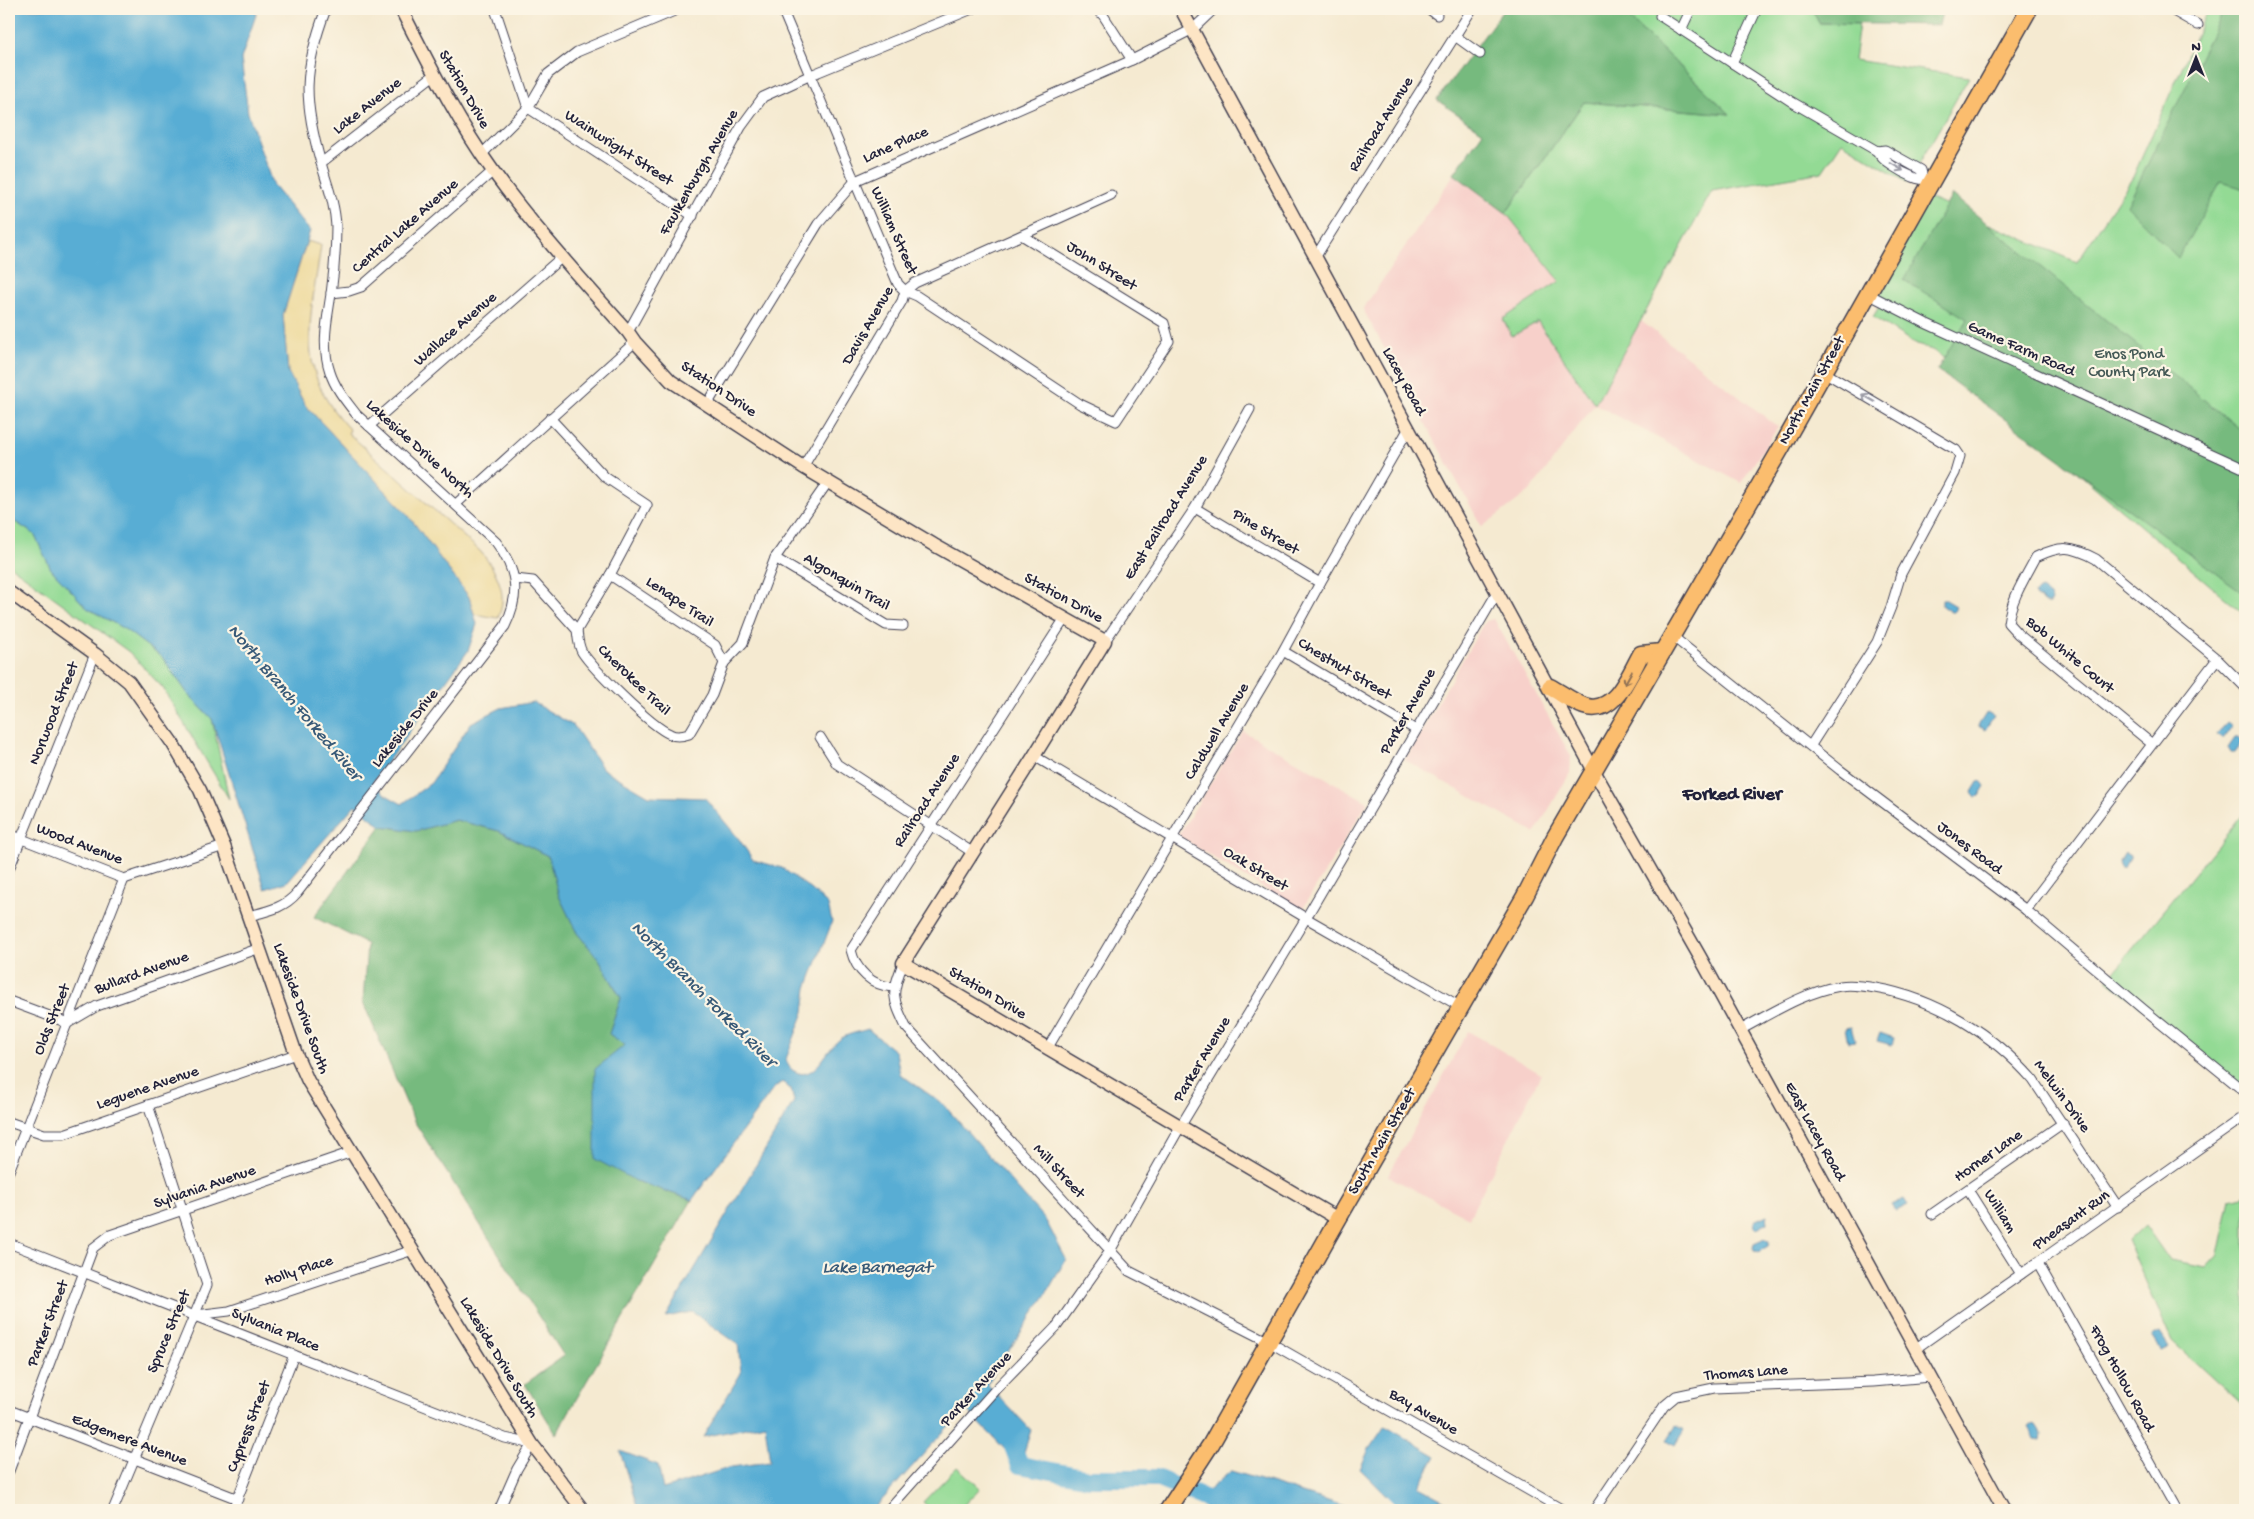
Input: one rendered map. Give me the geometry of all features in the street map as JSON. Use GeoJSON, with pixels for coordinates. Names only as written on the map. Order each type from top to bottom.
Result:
{"type":"FeatureCollection","features":[{"type":"Feature","properties":{"kind":"highway","name":"North Main Street"},"geometry":{"type":"LineString","coordinates":[[1594,771],[1868,294],[1927,180],[2029,9]]}},
{"type":"Feature","properties":{"kind":"highway"},"geometry":{"type":"LineString","coordinates":[[1550,687],[1585,706],[1598,708],[1612,702],[1641,654],[1662,652]]}},
{"type":"Feature","properties":{"kind":"highway","name":"South Main Street"},"geometry":{"type":"LineString","coordinates":[[1171,1505],[1200,1462],[1525,896],[1555,837],[1594,771]]}},
{"type":"Feature","properties":{"kind":"street","name":"Lakeside Drive North"},"geometry":{"type":"LineString","coordinates":[[326,9],[316,36],[309,64],[307,100],[311,128],[334,206],[336,226],[331,293],[324,334],[324,350],[330,373],[342,396],[356,414],[496,542],[509,559],[515,579]]}},
{"type":"Feature","properties":{"kind":"street","name":"Station Drive"},"geometry":{"type":"LineString","coordinates":[[401,9],[434,75],[494,172],[562,257],[671,381],[708,403],[828,482],[1105,641],[903,963],[1338,1219]]}},
{"type":"Feature","properties":{"kind":"street"},"geometry":{"type":"LineString","coordinates":[[495,9],[528,108]]}},
{"type":"Feature","properties":{"kind":"street"},"geometry":{"type":"LineString","coordinates":[[482,154],[528,108],[548,74],[577,52],[679,9]]}},
{"type":"Feature","properties":{"kind":"street","name":"William Street"},"geometry":{"type":"LineString","coordinates":[[782,9],[898,284],[905,291],[917,296],[1080,404],[1116,421]]}},
{"type":"Feature","properties":{"kind":"street","name":"Faulkenburgh Avenue"},"geometry":{"type":"LineString","coordinates":[[456,504],[550,418],[632,337],[692,216],[741,127],[763,98],[811,75],[972,9]]}},
{"type":"Feature","properties":{"kind":"street"},"geometry":{"type":"LineString","coordinates":[[1097,9],[1103,15],[1132,60]]}},
{"type":"Feature","properties":{"kind":"street","name":"Lacey Road"},"geometry":{"type":"LineString","coordinates":[[1181,9],[1410,428],[1594,771]]}},
{"type":"Feature","properties":{"kind":"street","name":"Lane Place"},"geometry":{"type":"LineString","coordinates":[[708,403],[818,224],[855,181],[1132,60],[1193,29],[1214,9]]}},
{"type":"Feature","properties":{"kind":"street"},"geometry":{"type":"LineString","coordinates":[[1429,9],[1437,15]]}},
{"type":"Feature","properties":{"kind":"street","name":"Railroad Avenue"},"geometry":{"type":"LineString","coordinates":[[1316,256],[1472,9]]}},
{"type":"Feature","properties":{"kind":"street"},"geometry":{"type":"LineString","coordinates":[[1681,30],[1691,9]]}},
{"type":"Feature","properties":{"kind":"street"},"geometry":{"type":"LineString","coordinates":[[1732,63],[1757,9]]}},
{"type":"Feature","properties":{"kind":"street"},"geometry":{"type":"LineString","coordinates":[[2170,9],[2198,25]]}},
{"type":"Feature","properties":{"kind":"street"},"geometry":{"type":"LineString","coordinates":[[1660,16],[1792,102],[1877,151],[1885,150],[1921,170],[1927,180]]}},
{"type":"Feature","properties":{"kind":"street"},"geometry":{"type":"LineString","coordinates":[[1455,36],[1480,54]]}},
{"type":"Feature","properties":{"kind":"street","name":"Lake Avenue"},"geometry":{"type":"LineString","coordinates":[[321,163],[434,75]]}},
{"type":"Feature","properties":{"kind":"street","name":"Wainwright Street"},"geometry":{"type":"LineString","coordinates":[[528,108],[692,216]]}},
{"type":"Feature","properties":{"kind":"street","name":"Central Lake Avenue"},"geometry":{"type":"LineString","coordinates":[[331,293],[349,291],[361,287],[494,172]]}},
{"type":"Feature","properties":{"kind":"street","name":"Davis Avenue"},"geometry":{"type":"LineString","coordinates":[[803,467],[902,301],[905,291],[915,283],[1111,195]]}},
{"type":"Feature","properties":{"kind":"street","name":"John Street"},"geometry":{"type":"LineString","coordinates":[[1023,236],[1164,323],[1169,341],[1116,421]]}},
{"type":"Feature","properties":{"kind":"street","name":"Wallace Avenue"},"geometry":{"type":"LineString","coordinates":[[369,426],[562,257]]}},
{"type":"Feature","properties":{"kind":"street","name":"Game Farm Road"},"geometry":{"type":"LineString","coordinates":[[1868,294],[1925,323],[2245,469]]}},
{"type":"Feature","properties":{"kind":"street"},"geometry":{"type":"LineString","coordinates":[[1811,745],[1877,642],[1891,607],[1901,574],[1955,473],[1960,456],[1956,450],[1824,372]]}},
{"type":"Feature","properties":{"kind":"street","name":"East Railroad Avenue"},"geometry":{"type":"LineString","coordinates":[[1105,641],[1195,508],[1250,409]]}},
{"type":"Feature","properties":{"kind":"street"},"geometry":{"type":"LineString","coordinates":[[550,418],[605,477],[646,506],[610,575],[577,630]]}},
{"type":"Feature","properties":{"kind":"street","name":"Caldwell Avenue"},"geometry":{"type":"LineString","coordinates":[[1048,1049],[1283,651],[1320,583],[1410,428]]}},
{"type":"Feature","properties":{"kind":"street","name":"Cherokee Trail"},"geometry":{"type":"LineString","coordinates":[[515,579],[533,581],[577,630],[578,642],[582,652],[616,690],[659,728],[671,735],[689,734],[712,695],[724,663],[743,643],[775,558],[828,482]]}},
{"type":"Feature","properties":{"kind":"street","name":"Pine Street"},"geometry":{"type":"LineString","coordinates":[[1195,508],[1320,583]]}},
{"type":"Feature","properties":{"kind":"street","name":"Bob White Court"},"geometry":{"type":"LineString","coordinates":[[2152,744],[2018,634],[2008,623],[2009,613],[2018,590],[2036,557],[2048,551],[2064,547],[2080,551],[2096,559],[2217,659],[2245,688]]}},
{"type":"Feature","properties":{"kind":"street","name":"Algonquin Trail"},"geometry":{"type":"LineString","coordinates":[[775,558],[886,625],[903,626]]}},
{"type":"Feature","properties":{"kind":"street","name":"Lenape Trail"},"geometry":{"type":"LineString","coordinates":[[610,575],[715,645],[724,663]]}},
{"type":"Feature","properties":{"kind":"street","name":"Lakeside Drive"},"geometry":{"type":"LineString","coordinates":[[249,916],[289,903],[506,626],[512,611],[515,579]]}},
{"type":"Feature","properties":{"kind":"street","name":"Parker Avenue"},"geometry":{"type":"LineString","coordinates":[[888,1510],[996,1390],[1057,1326],[1110,1251],[1180,1127],[1306,918],[1498,591]]}},
{"type":"Feature","properties":{"kind":"street","name":"Lakeside Drive South"},"geometry":{"type":"LineString","coordinates":[[9,592],[95,654],[129,682],[173,744],[200,790],[224,846],[296,1054],[308,1081],[532,1444],[583,1510]]}},
{"type":"Feature","properties":{"kind":"street","name":"Railroad Avenue"},"geometry":{"type":"LineString","coordinates":[[893,987],[881,986],[862,973],[854,960],[851,950],[1065,618]]}},
{"type":"Feature","properties":{"kind":"street","name":"Jones Road"},"geometry":{"type":"LineString","coordinates":[[1672,636],[1840,770],[2026,910],[2245,1092]]}},
{"type":"Feature","properties":{"kind":"street","name":"Chestnut Street"},"geometry":{"type":"LineString","coordinates":[[1283,651],[1416,730]]}},
{"type":"Feature","properties":{"kind":"street","name":"Norwood Street"},"geometry":{"type":"LineString","coordinates":[[9,869],[95,654]]}},
{"type":"Feature","properties":{"kind":"street"},"geometry":{"type":"LineString","coordinates":[[2026,910],[2217,659]]}},
{"type":"Feature","properties":{"kind":"street"},"geometry":{"type":"LineString","coordinates":[[820,736],[837,764],[972,852]]}},
{"type":"Feature","properties":{"kind":"street","name":"Oak Street"},"geometry":{"type":"LineString","coordinates":[[1034,756],[1306,918],[1461,1007]]}},
{"type":"Feature","properties":{"kind":"street","name":"East Lacey Road"},"geometry":{"type":"LineString","coordinates":[[1594,771],[1740,1030],[2004,1510]]}},
{"type":"Feature","properties":{"kind":"street","name":"Wood Avenue"},"geometry":{"type":"LineString","coordinates":[[9,834],[124,879],[224,846]]}},
{"type":"Feature","properties":{"kind":"street","name":"Olds Street"},"geometry":{"type":"LineString","coordinates":[[9,1171],[124,879]]}},
{"type":"Feature","properties":{"kind":"street","name":"Bullard Avenue"},"geometry":{"type":"LineString","coordinates":[[68,1023],[97,1006],[260,948]]}},
{"type":"Feature","properties":{"kind":"street"},"geometry":{"type":"LineString","coordinates":[[893,987],[903,963]]}},
{"type":"Feature","properties":{"kind":"street","name":"Melwin Drive"},"geometry":{"type":"LineString","coordinates":[[1740,1030],[1794,1001],[1842,985],[1884,990],[1917,999],[1965,1021],[2008,1055],[2033,1080],[2118,1207]]}},
{"type":"Feature","properties":{"kind":"street","name":"Mill Street"},"geometry":{"type":"LineString","coordinates":[[893,987],[894,1001],[906,1027],[1128,1271],[1269,1342]]}},
{"type":"Feature","properties":{"kind":"street"},"geometry":{"type":"LineString","coordinates":[[9,1002],[68,1023]]}},
{"type":"Feature","properties":{"kind":"street","name":"Leguene Avenue"},"geometry":{"type":"LineString","coordinates":[[9,1122],[44,1134],[64,1134],[296,1054]]}},
{"type":"Feature","properties":{"kind":"street","name":"Spruce Street"},"geometry":{"type":"LineString","coordinates":[[113,1510],[207,1284],[148,1105]]}},
{"type":"Feature","properties":{"kind":"street","name":"Pheasant Run"},"geometry":{"type":"LineString","coordinates":[[1915,1349],[2245,1116]]}},
{"type":"Feature","properties":{"kind":"street","name":"Horner Lane"},"geometry":{"type":"LineString","coordinates":[[1932,1214],[2062,1123]]}},
{"type":"Feature","properties":{"kind":"street","name":"Sylvania Avenue"},"geometry":{"type":"LineString","coordinates":[[86,1271],[93,1248],[110,1235],[183,1212],[352,1152]]}},
{"type":"Feature","properties":{"kind":"street","name":"William"},"geometry":{"type":"LineString","coordinates":[[1968,1190],[2021,1274]]}},
{"type":"Feature","properties":{"kind":"street","name":"Sylvania Place"},"geometry":{"type":"LineString","coordinates":[[9,1242],[505,1438],[532,1444]]}},
{"type":"Feature","properties":{"kind":"street","name":"Holly Place"},"geometry":{"type":"LineString","coordinates":[[193,1315],[229,1311],[413,1250]]}},
{"type":"Feature","properties":{"kind":"street","name":"Frog Hollow Road"},"geometry":{"type":"LineString","coordinates":[[2038,1263],[2177,1510]]}},
{"type":"Feature","properties":{"kind":"street","name":"Parker Street"},"geometry":{"type":"LineString","coordinates":[[9,1471],[86,1271]]}},
{"type":"Feature","properties":{"kind":"street","name":"Bay Avenue"},"geometry":{"type":"LineString","coordinates":[[1269,1342],[1563,1510]]}},
{"type":"Feature","properties":{"kind":"street","name":"Cypress Street"},"geometry":{"type":"LineString","coordinates":[[233,1510],[294,1355]]}},
{"type":"Feature","properties":{"kind":"street","name":"Thomas Lane"},"geometry":{"type":"LineString","coordinates":[[1594,1510],[1664,1406],[1676,1396],[1714,1388],[1874,1382],[1930,1376]]}},
{"type":"Feature","properties":{"kind":"street","name":"Edgemere Avenue"},"geometry":{"type":"LineString","coordinates":[[9,1410],[238,1499]]}},
{"type":"Feature","properties":{"kind":"street"},"geometry":{"type":"LineString","coordinates":[[499,1510],[517,1469],[532,1444]]}},
{"type":"Feature","properties":{"kind":"shaded area"},"geometry":{"type":"Polygon","coordinates":[[[1581,106],[1710,194],[1641,321],[1778,427],[1741,483],[1595,404],[1530,491],[1482,527],[1363,309],[1454,174],[1506,213],[1581,106]]]}},
{"type":"Feature","properties":{"kind":"shaded area"},"geometry":{"type":"Polygon","coordinates":[[[1494,619],[1571,756],[1570,773],[1535,833],[1405,760],[1485,621],[1494,619]]]}},
{"type":"Feature","properties":{"kind":"shaded area"},"geometry":{"type":"Polygon","coordinates":[[[1243,731],[1368,802],[1301,911],[1178,836],[1243,731]]]}},
{"type":"Feature","properties":{"kind":"shaded area"},"geometry":{"type":"Polygon","coordinates":[[[1468,1031],[1541,1074],[1469,1218],[1388,1176],[1468,1031]]]}},
{"type":"Feature","properties":{"kind":"green space"},"geometry":{"type":"Polygon","coordinates":[[[1504,9],[1636,9],[1631,20],[1730,114],[1584,102],[1506,213],[1454,174],[1483,132],[1437,100],[1504,9]]]}},
{"type":"Feature","properties":{"kind":"green space"},"geometry":{"type":"Polygon","coordinates":[[[1636,9],[1812,9],[1819,23],[1859,24],[1854,60],[1969,77],[1908,183],[1842,142],[1822,172],[1712,191],[1595,404],[1538,322],[1512,336],[1503,319],[1560,281],[1506,213],[1584,102],[1730,114],[1631,20],[1636,9]]]}},
{"type":"Feature","properties":{"kind":"green space"},"geometry":{"type":"Polygon","coordinates":[[[1812,9],[1943,9],[1939,25],[1819,23],[1812,9]]]}},
{"type":"Feature","properties":{"kind":"green space","name":"Enos Pond County Park"},"geometry":{"type":"Polygon","coordinates":[[[2208,9],[2245,9],[2245,615],[1935,351],[1917,345],[1873,317],[1880,305],[1868,294],[1924,196],[2077,262],[2133,177],[2208,9]]]}},
{"type":"Feature","properties":{"kind":"green space"},"geometry":{"type":"Polygon","coordinates":[[[2224,9],[2245,9],[2245,189],[2221,182],[2178,258],[2127,206],[2224,9]]]}},
{"type":"Feature","properties":{"kind":"green space"},"geometry":{"type":"Polygon","coordinates":[[[1952,195],[2245,433],[2245,594],[1937,370],[1967,319],[1904,280],[1952,195]]]}},
{"type":"Feature","properties":{"kind":"green space"},"geometry":{"type":"Polygon","coordinates":[[[9,518],[34,534],[51,569],[87,608],[126,630],[163,658],[188,694],[212,719],[229,799],[163,688],[129,652],[9,565],[9,518]]]}},
{"type":"Feature","properties":{"kind":"green space"},"geometry":{"type":"Polygon","coordinates":[[[2245,812],[2245,1091],[2107,980],[2245,812]]]}},
{"type":"Feature","properties":{"kind":"green space"},"geometry":{"type":"Polygon","coordinates":[[[456,820],[499,831],[548,856],[559,896],[577,933],[599,959],[621,998],[609,1034],[625,1045],[636,1181],[692,1200],[556,1434],[525,1384],[564,1356],[414,1121],[363,1002],[367,944],[314,917],[381,826],[416,831],[456,820]]]}},
{"type":"Feature","properties":{"kind":"green space"},"geometry":{"type":"Polygon","coordinates":[[[2245,1195],[2245,1408],[2172,1341],[2128,1241],[2145,1225],[2170,1261],[2206,1268],[2218,1255],[2230,1199],[2245,1195]]]}},
{"type":"Feature","properties":{"kind":"green space"},"geometry":{"type":"Polygon","coordinates":[[[957,1467],[980,1488],[959,1510],[931,1510],[923,1502],[957,1467]]]}},
{"type":"Feature","properties":{"kind":"sand"},"geometry":{"type":"Polygon","coordinates":[[[307,241],[321,245],[310,320],[313,364],[320,386],[332,408],[350,430],[348,433],[486,558],[496,574],[501,591],[501,609],[498,618],[474,614],[469,597],[408,515],[305,405],[288,372],[283,315],[307,241]]]}},
{"type":"Feature","properties":{"kind":"water","name":"Lake Barnegat"},"geometry":{"type":"Polygon","coordinates":[[[9,9],[258,9],[241,59],[248,113],[273,186],[310,231],[283,315],[288,372],[305,405],[408,515],[469,597],[477,624],[468,651],[373,782],[386,795],[402,804],[431,783],[471,723],[501,708],[533,702],[574,726],[603,769],[649,796],[705,798],[739,839],[753,860],[782,868],[812,890],[828,905],[832,922],[807,988],[804,1012],[786,1059],[791,1069],[801,1074],[808,1073],[819,1064],[839,1040],[868,1029],[896,1052],[900,1074],[943,1104],[1046,1221],[1066,1259],[1046,1294],[987,1384],[1031,1430],[1020,1465],[965,1408],[873,1510],[638,1510],[620,1451],[658,1465],[663,1489],[731,1467],[770,1462],[765,1424],[703,1437],[741,1373],[738,1344],[692,1312],[666,1317],[794,1101],[791,1090],[783,1082],[774,1088],[692,1200],[636,1181],[595,1159],[595,1069],[625,1045],[609,1034],[621,998],[599,959],[577,933],[559,896],[548,856],[499,831],[456,820],[416,831],[381,826],[355,805],[287,882],[265,889],[212,719],[188,694],[163,658],[126,630],[87,608],[51,569],[34,534],[9,518],[9,9]]]}},
{"type":"Feature","properties":{"kind":"water"},"geometry":{"type":"Polygon","coordinates":[[[2041,589],[2051,597],[2052,601],[2050,604],[2045,604],[2035,596],[2035,593],[2041,589]]]}},
{"type":"Feature","properties":{"kind":"water"},"geometry":{"type":"Polygon","coordinates":[[[1942,600],[1946,600],[1956,606],[1954,612],[1942,606],[1942,600]]]}},
{"type":"Feature","properties":{"kind":"water"},"geometry":{"type":"Polygon","coordinates":[[[1987,712],[1994,716],[1985,730],[1978,726],[1987,712]]]}},
{"type":"Feature","properties":{"kind":"water"},"geometry":{"type":"Polygon","coordinates":[[[2227,722],[2232,726],[2223,739],[2217,735],[2227,722]]]}},
{"type":"Feature","properties":{"kind":"water"},"geometry":{"type":"Polygon","coordinates":[[[2235,737],[2239,737],[2243,741],[2235,752],[2231,752],[2228,747],[2235,737]]]}},
{"type":"Feature","properties":{"kind":"water"},"geometry":{"type":"Polygon","coordinates":[[[1981,781],[1985,786],[1979,796],[1976,797],[1972,792],[1978,782],[1981,781]]]}},
{"type":"Feature","properties":{"kind":"water"},"geometry":{"type":"Polygon","coordinates":[[[2125,853],[2130,858],[2123,868],[2120,868],[2118,863],[2125,853]]]}},
{"type":"Feature","properties":{"kind":"water"},"geometry":{"type":"Polygon","coordinates":[[[1851,1027],[1855,1041],[1848,1042],[1845,1028],[1851,1027]]]}},
{"type":"Feature","properties":{"kind":"water"},"geometry":{"type":"Polygon","coordinates":[[[1880,1033],[1894,1038],[1892,1045],[1877,1041],[1880,1033]]]}},
{"type":"Feature","properties":{"kind":"water"},"geometry":{"type":"Polygon","coordinates":[[[1904,1199],[1908,1205],[1896,1211],[1892,1205],[1904,1199]]]}},
{"type":"Feature","properties":{"kind":"water"},"geometry":{"type":"Polygon","coordinates":[[[1767,1215],[1768,1222],[1757,1228],[1755,1227],[1754,1221],[1767,1215]]]}},
{"type":"Feature","properties":{"kind":"water"},"geometry":{"type":"Polygon","coordinates":[[[1765,1239],[1770,1241],[1769,1246],[1759,1252],[1755,1251],[1753,1248],[1754,1244],[1765,1239]]]}},
{"type":"Feature","properties":{"kind":"water"},"geometry":{"type":"Polygon","coordinates":[[[2160,1333],[2169,1347],[2161,1351],[2152,1337],[2160,1333]]]}},
{"type":"Feature","properties":{"kind":"water"},"geometry":{"type":"Polygon","coordinates":[[[2034,1424],[2042,1434],[2041,1440],[2035,1439],[2029,1428],[2034,1424]]]}},
{"type":"Feature","properties":{"kind":"water"},"geometry":{"type":"Polygon","coordinates":[[[1385,1426],[1436,1456],[1419,1487],[1461,1510],[1401,1510],[1360,1469],[1369,1449],[1385,1426]]]}},
{"type":"Feature","properties":{"kind":"water"},"geometry":{"type":"Polygon","coordinates":[[[1676,1426],[1684,1430],[1675,1445],[1667,1440],[1676,1426]]]}},
{"type":"Feature","properties":{"kind":"water"},"geometry":{"type":"Polygon","coordinates":[[[1231,1471],[1357,1510],[1205,1510],[1204,1494],[1231,1471]]]}},
{"type":"Feature","properties":{"kind":"waterway","name":"North Branch Forked River"},"geometry":{"type":"LineString","coordinates":[[1012,1444],[1020,1465],[1089,1478],[1156,1478],[1216,1503],[1247,1510]]}},
{"type":"Feature","properties":{"kind":"district","name":"Forked River"},"geometry":{"type":"Point","coordinates":[1732,795]}}]}
